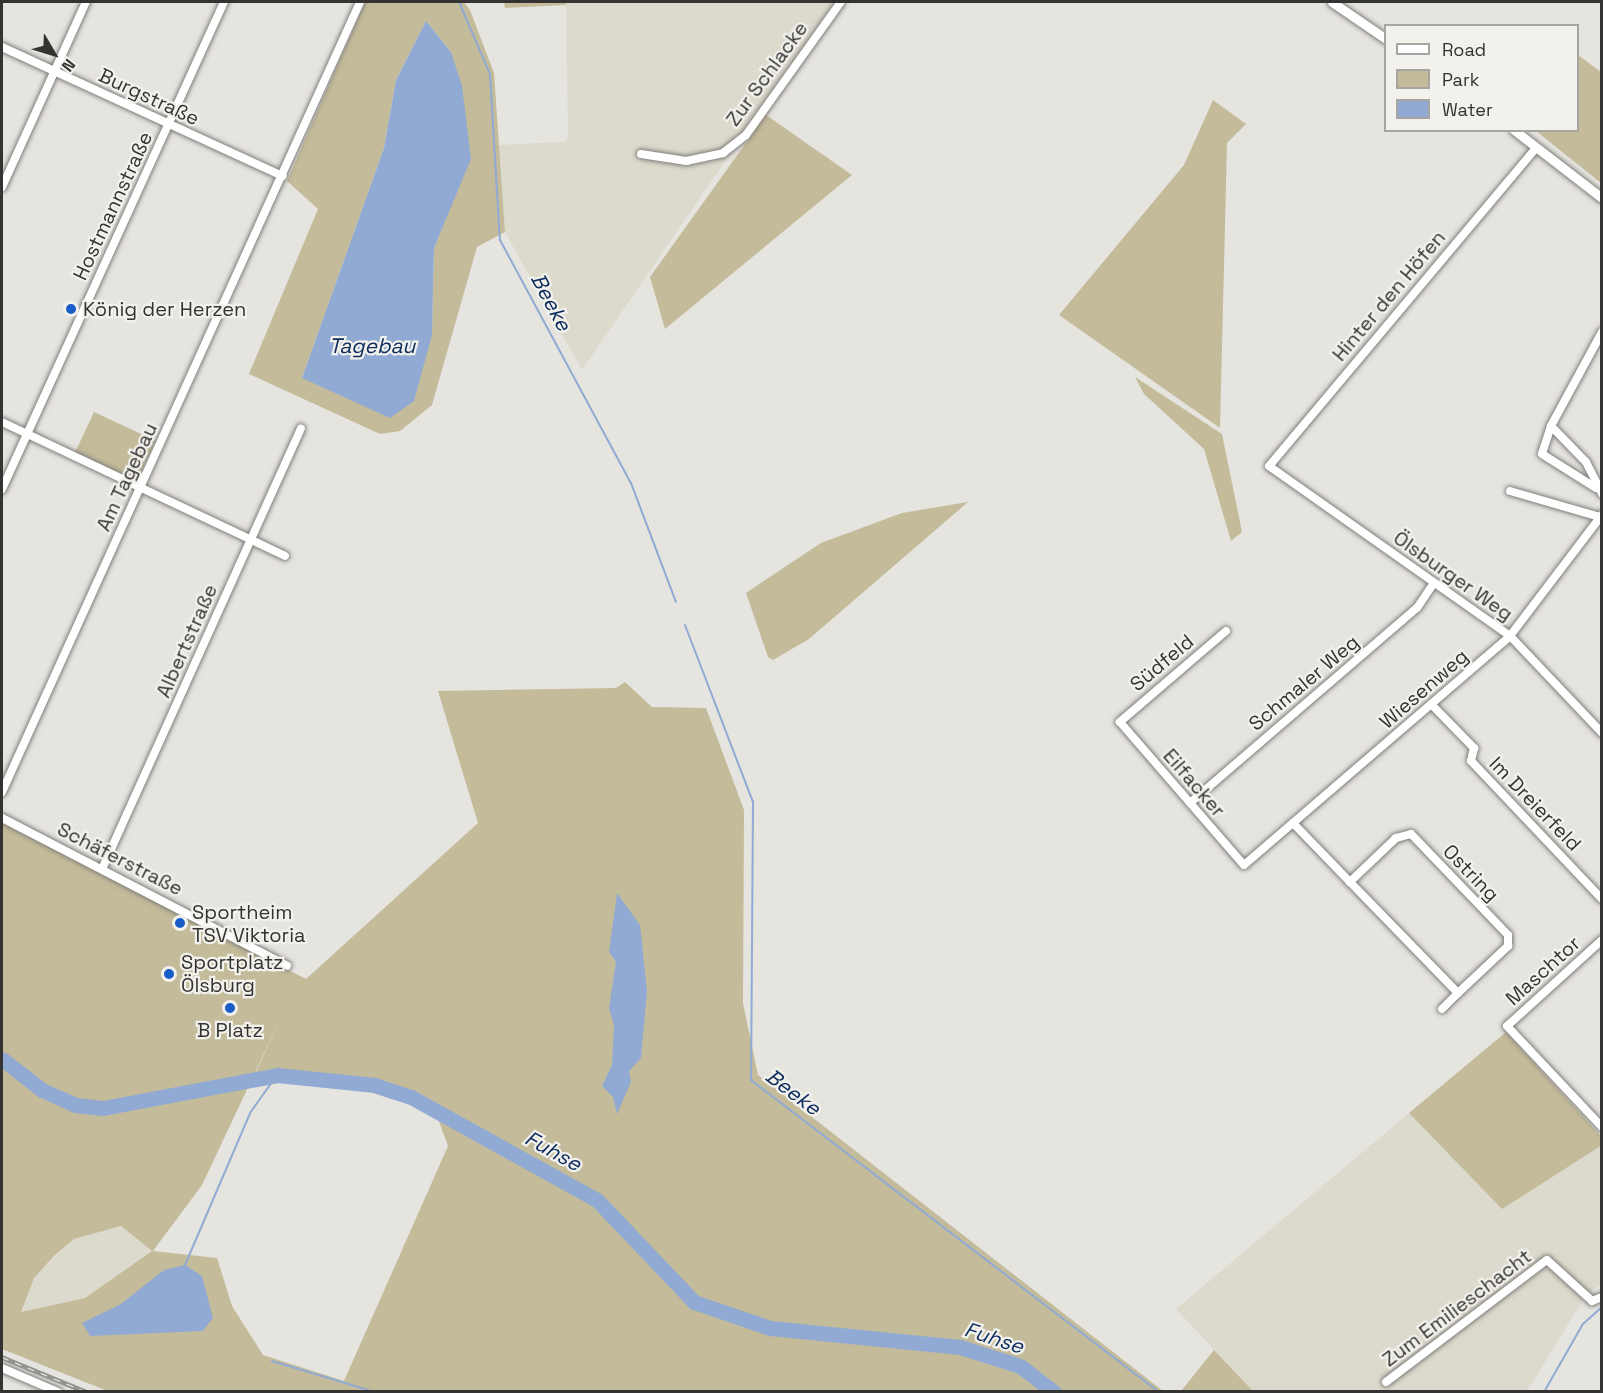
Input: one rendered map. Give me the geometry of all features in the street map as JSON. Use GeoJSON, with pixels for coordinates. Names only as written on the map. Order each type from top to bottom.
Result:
{"type":"FeatureCollection","features":[{"type":"Feature","properties":{"kind":"street"},"geometry":{"type":"LineString","coordinates":[[2,187],[86,2]]}},
{"type":"Feature","properties":{"kind":"street","name":"Hostmannstraße"},"geometry":{"type":"LineString","coordinates":[[2,489],[224,2]]}},
{"type":"Feature","properties":{"kind":"street","name":"Am Tagebau"},"geometry":{"type":"LineString","coordinates":[[2,792],[360,2]]}},
{"type":"Feature","properties":{"kind":"street","name":"Zur Schlacke"},"geometry":{"type":"LineString","coordinates":[[641,154],[686,161],[723,153],[746,135],[841,2]]}},
{"type":"Feature","properties":{"kind":"street"},"geometry":{"type":"LineString","coordinates":[[1332,2],[1384,38]]}},
{"type":"Feature","properties":{"kind":"street","name":"Burgstraße"},"geometry":{"type":"LineString","coordinates":[[2,47],[283,176]]}},
{"type":"Feature","properties":{"kind":"street"},"geometry":{"type":"LineString","coordinates":[[1516,132],[1602,198]]}},
{"type":"Feature","properties":{"kind":"street","name":"Hinter den Höfen"},"geometry":{"type":"LineString","coordinates":[[1269,466],[1536,148]]}},
{"type":"Feature","properties":{"kind":"street"},"geometry":{"type":"LineString","coordinates":[[1599,492],[1542,454],[1551,426],[1602,332]]}},
{"type":"Feature","properties":{"kind":"street"},"geometry":{"type":"LineString","coordinates":[[2,422],[140,489],[252,538],[285,555]]}},
{"type":"Feature","properties":{"kind":"street"},"geometry":{"type":"LineString","coordinates":[[1551,426],[1586,462],[1599,492]]}},
{"type":"Feature","properties":{"kind":"street","name":"Albertstraße"},"geometry":{"type":"LineString","coordinates":[[103,867],[301,429]]}},
{"type":"Feature","properties":{"kind":"street","name":"Ölsburger Weg"},"geometry":{"type":"LineString","coordinates":[[1269,466],[1510,636],[1602,733]]}},
{"type":"Feature","properties":{"kind":"street"},"geometry":{"type":"LineString","coordinates":[[1510,491],[1601,516]]}},
{"type":"Feature","properties":{"kind":"street","name":"Wiesenweg"},"geometry":{"type":"LineString","coordinates":[[1244,865],[1510,636],[1601,516]]}},
{"type":"Feature","properties":{"kind":"street","name":"Schmaler Weg"},"geometry":{"type":"LineString","coordinates":[[1190,803],[1417,608],[1434,583]]}},
{"type":"Feature","properties":{"kind":"street","name":"Südfeld"},"geometry":{"type":"LineString","coordinates":[[1120,722],[1226,631]]}},
{"type":"Feature","properties":{"kind":"street","name":"Im Dreierfeld"},"geometry":{"type":"LineString","coordinates":[[1431,704],[1474,748],[1471,761],[1602,899]]}},
{"type":"Feature","properties":{"kind":"street","name":"Eilfacker"},"geometry":{"type":"LineString","coordinates":[[1120,722],[1244,865]]}},
{"type":"Feature","properties":{"kind":"street","name":"Schäferstraße"},"geometry":{"type":"LineString","coordinates":[[2,818],[103,867],[286,966]]}},
{"type":"Feature","properties":{"kind":"street"},"geometry":{"type":"LineString","coordinates":[[1293,823],[1458,993]]}},
{"type":"Feature","properties":{"kind":"street","name":"Ostring"},"geometry":{"type":"LineString","coordinates":[[1350,882],[1396,838],[1411,834],[1510,941],[1442,1009]]}},
{"type":"Feature","properties":{"kind":"street","name":"Maschtor"},"geometry":{"type":"LineString","coordinates":[[1602,940],[1507,1026],[1602,1127]]}},
{"type":"Feature","properties":{"kind":"street","name":"Zum Emilieschacht"},"geometry":{"type":"LineString","coordinates":[[1386,1382],[1546,1260],[1592,1301],[1602,1297]]}},
{"type":"Feature","properties":{"kind":"street"},"geometry":{"type":"LineString","coordinates":[[2,1368],[58,1392]]}},
{"type":"Feature","properties":{"kind":"shaded area"},"geometry":{"type":"Polygon","coordinates":[[[566,2],[834,2],[582,370],[505,232],[499,145],[565,142],[568,136],[566,2]]]}},
{"type":"Feature","properties":{"kind":"shaded area"},"geometry":{"type":"Polygon","coordinates":[[[1409,1113],[1502,1208],[1601,1145],[1601,1284],[1586,1295],[1527,1391],[1253,1391],[1176,1309],[1409,1113]]]}},
{"type":"Feature","properties":{"kind":"shaded area"},"geometry":{"type":"Polygon","coordinates":[[[121,1226],[152,1251],[85,1298],[20,1313],[34,1278],[74,1239],[121,1226]]]}},
{"type":"Feature","properties":{"kind":"green space"},"geometry":{"type":"Polygon","coordinates":[[[365,2],[464,2],[470,10],[494,73],[505,232],[477,247],[432,405],[400,431],[380,434],[249,374],[318,209],[287,181],[365,2]],[[426,21],[396,80],[384,148],[302,378],[432,335],[434,248],[451,205],[451,52],[426,21]]]}},
{"type":"Feature","properties":{"kind":"green space"},"geometry":{"type":"Polygon","coordinates":[[[504,2],[566,2],[566,5],[505,8],[504,2]]]}},
{"type":"Feature","properties":{"kind":"green space"},"geometry":{"type":"Polygon","coordinates":[[[1579,56],[1601,72],[1601,183],[1537,132],[1579,132],[1579,56]]]}},
{"type":"Feature","properties":{"kind":"green space"},"geometry":{"type":"Polygon","coordinates":[[[1213,100],[1246,124],[1227,143],[1220,428],[1059,315],[1184,165],[1213,100]]]}},
{"type":"Feature","properties":{"kind":"green space"},"geometry":{"type":"Polygon","coordinates":[[[766,115],[852,175],[665,329],[650,277],[766,115]]]}},
{"type":"Feature","properties":{"kind":"green space"},"geometry":{"type":"Polygon","coordinates":[[[1135,377],[1222,434],[1242,532],[1231,541],[1204,449],[1144,394],[1135,377]]]}},
{"type":"Feature","properties":{"kind":"green space"},"geometry":{"type":"Polygon","coordinates":[[[94,412],[156,441],[136,483],[74,455],[94,412]]]}},
{"type":"Feature","properties":{"kind":"green space"},"geometry":{"type":"Polygon","coordinates":[[[968,502],[809,639],[773,660],[768,657],[746,593],[821,543],[902,513],[968,502]]]}},
{"type":"Feature","properties":{"kind":"green space"},"geometry":{"type":"Polygon","coordinates":[[[625,682],[652,707],[706,708],[744,810],[743,1003],[758,1075],[1163,1391],[110,1392],[2,1349],[2,822],[306,979],[478,823],[438,691],[616,688],[625,682]],[[284,1011],[202,1185],[153,1251],[217,1258],[232,1306],[263,1355],[344,1381],[448,1146],[433,1105],[412,1093],[329,1074],[256,1072],[284,1011]],[[121,1226],[74,1239],[54,1256],[34,1278],[21,1312],[85,1298],[152,1251],[121,1226]]]}},
{"type":"Feature","properties":{"kind":"green space"},"geometry":{"type":"Polygon","coordinates":[[[1506,1032],[1601,1136],[1602,1145],[1502,1209],[1409,1113],[1506,1032]]]}},
{"type":"Feature","properties":{"kind":"green space"},"geometry":{"type":"Polygon","coordinates":[[[1214,1350],[1253,1391],[1181,1391],[1214,1350]]]}},
{"type":"Feature","properties":{"kind":"water","name":"Tagebau"},"geometry":{"type":"Polygon","coordinates":[[[426,21],[451,52],[462,86],[471,159],[434,248],[432,335],[414,401],[390,418],[302,378],[384,148],[396,80],[426,21]]]}},
{"type":"Feature","properties":{"kind":"water"},"geometry":{"type":"Polygon","coordinates":[[[617,893],[640,925],[647,991],[641,1058],[629,1071],[631,1082],[617,1114],[613,1097],[602,1086],[612,1065],[614,1025],[609,1008],[616,962],[609,952],[617,893]]]}},
{"type":"Feature","properties":{"kind":"water"},"geometry":{"type":"Polygon","coordinates":[[[185,1265],[202,1276],[213,1318],[203,1331],[90,1336],[82,1323],[121,1304],[164,1270],[185,1265]]]}},
{"type":"Feature","properties":{"kind":"waterway","name":"Beeke"},"geometry":{"type":"LineString","coordinates":[[459,2],[490,74],[500,240],[631,483],[676,602]]}},
{"type":"Feature","properties":{"kind":"waterway","name":"Beeke"},"geometry":{"type":"LineString","coordinates":[[685,625],[753,802],[751,1080],[1159,1392]]}},
{"type":"Feature","properties":{"kind":"waterway","name":"Fuhse"},"geometry":{"type":"LineString","coordinates":[[2,1059],[42,1090],[75,1105],[103,1108],[277,1075],[374,1085],[411,1097],[597,1200],[694,1302],[770,1328],[960,1347],[1020,1366],[1054,1392]]}},
{"type":"Feature","properties":{"kind":"waterway"},"geometry":{"type":"LineString","coordinates":[[185,1265],[250,1113],[277,1075]]}},
{"type":"Feature","properties":{"kind":"waterway"},"geometry":{"type":"LineString","coordinates":[[1544,1392],[1583,1324],[1601,1308]]}},
{"type":"Feature","properties":{"kind":"waterway"},"geometry":{"type":"LineString","coordinates":[[272,1361],[375,1392]]}},
{"type":"Feature","properties":{"kind":"railway"},"geometry":{"type":"LineString","coordinates":[[2,1357],[87,1392]]}},
{"type":"Feature","properties":{"kind":"place","name":"König der Herzen"},"geometry":{"type":"Point","coordinates":[71,309]}},
{"type":"Feature","properties":{"kind":"place","name":"Sportheim TSV Viktoria"},"geometry":{"type":"Point","coordinates":[180,923]}},
{"type":"Feature","properties":{"kind":"place","name":"Sportplatz Ölsburg"},"geometry":{"type":"Point","coordinates":[169,974]}},
{"type":"Feature","properties":{"kind":"place","name":"B Platz"},"geometry":{"type":"Point","coordinates":[230,1008]}}]}
